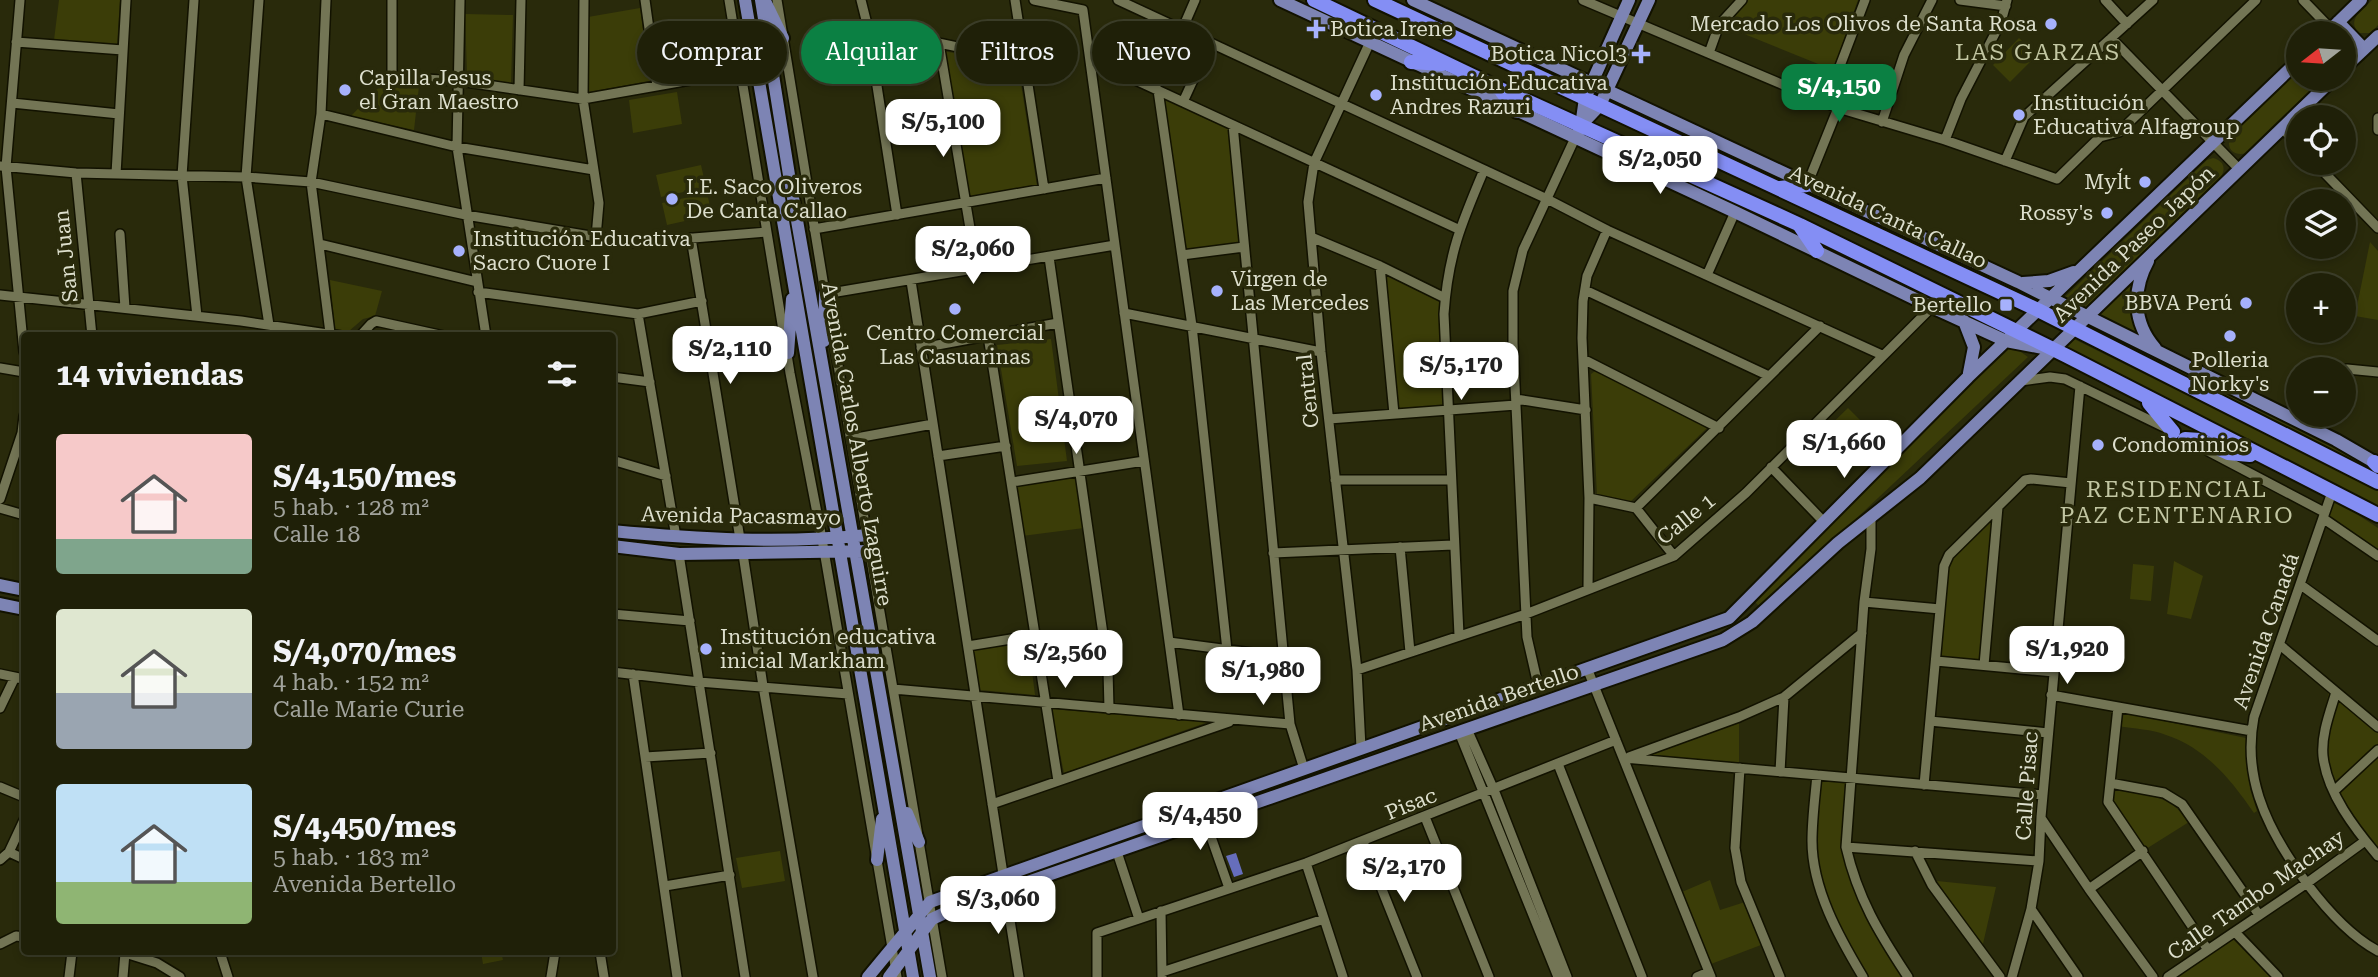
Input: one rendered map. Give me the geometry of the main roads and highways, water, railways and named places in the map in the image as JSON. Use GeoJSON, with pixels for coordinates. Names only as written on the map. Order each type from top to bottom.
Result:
{"type":"FeatureCollection","features":[{"type":"Feature","properties":{"kind":"highway"},"geometry":{"type":"LineString","coordinates":[[1314,0],[1499,88],[1578,132],[1800,225],[2011,336],[2059,353],[2375,514]]}},
{"type":"Feature","properties":{"kind":"highway","name":"Avenida Canta Callao"},"geometry":{"type":"LineString","coordinates":[[1376,0],[2038,310],[2378,482]]}},
{"type":"Feature","properties":{"kind":"highway"},"geometry":{"type":"LineString","coordinates":[[1411,62],[1450,64]]}},
{"type":"Feature","properties":{"kind":"highway"},"geometry":{"type":"LineString","coordinates":[[1499,88],[1517,111]]}},
{"type":"Feature","properties":{"kind":"highway"},"geometry":{"type":"LineString","coordinates":[[1778,188],[1807,185]]}},
{"type":"Feature","properties":{"kind":"highway"},"geometry":{"type":"LineString","coordinates":[[1800,225],[1817,251]]}},
{"type":"Feature","properties":{"kind":"highway"},"geometry":{"type":"LineString","coordinates":[[2144,397],[2179,436],[2200,440],[2228,453],[2260,456]]}},
{"type":"Feature","properties":{"kind":"main road"},"geometry":{"type":"LineString","coordinates":[[732,0],[748,21]]}},
{"type":"Feature","properties":{"kind":"main road","name":"Avenida Carlos Alberto Izaguirre"},"geometry":{"type":"LineString","coordinates":[[745,0],[749,21]]}},
{"type":"Feature","properties":{"kind":"main road"},"geometry":{"type":"LineString","coordinates":[[763,0],[774,21]]}},
{"type":"Feature","properties":{"kind":"main road","name":"Avenida Carlos Alberto Izaguirre"},"geometry":{"type":"LineString","coordinates":[[763,0],[793,281],[913,977]]}},
{"type":"Feature","properties":{"kind":"main road"},"geometry":{"type":"LineString","coordinates":[[1280,0],[1517,111],[1578,132],[1735,212],[1932,307],[2011,336]]}},
{"type":"Feature","properties":{"kind":"main road","name":"Avenida Canta Callao"},"geometry":{"type":"LineString","coordinates":[[1413,0],[2018,282],[2377,460]]}},
{"type":"Feature","properties":{"kind":"main road"},"geometry":{"type":"LineString","coordinates":[[1578,132],[1585,98],[1629,0]]}},
{"type":"Feature","properties":{"kind":"main road"},"geometry":{"type":"LineString","coordinates":[[1578,132],[1600,105],[1649,0]]}},
{"type":"Feature","properties":{"kind":"main road"},"geometry":{"type":"LineString","coordinates":[[2339,21],[2361,0]]}},
{"type":"Feature","properties":{"kind":"main road"},"geometry":{"type":"LineString","coordinates":[[2356,55],[2378,36]]}},
{"type":"Feature","properties":{"kind":"main road"},"geometry":{"type":"LineString","coordinates":[[2356,44],[2364,49]]}},
{"type":"Feature","properties":{"kind":"main road"},"geometry":{"type":"LineString","coordinates":[[1602,62],[1610,60],[1617,68]]}},
{"type":"Feature","properties":{"kind":"main road","name":"Avenida Paseo Japón"},"geometry":{"type":"LineString","coordinates":[[2011,336],[2286,73]]}},
{"type":"Feature","properties":{"kind":"main road","name":"Avenida Carlos Alberto Izaguirre"},"geometry":{"type":"LineString","coordinates":[[763,84],[823,366],[898,794],[925,918]]}},
{"type":"Feature","properties":{"kind":"main road","name":"Avenida Paseo Japón"},"geometry":{"type":"LineString","coordinates":[[2059,353],[2083,333],[2087,317],[2321,91]]}},
{"type":"Feature","properties":{"kind":"main road"},"geometry":{"type":"LineString","coordinates":[[2154,252],[2140,279],[2137,310],[2144,332],[2158,351]]}},
{"type":"Feature","properties":{"kind":"main road"},"geometry":{"type":"LineString","coordinates":[[2018,282],[2049,281],[2081,270]]}},
{"type":"Feature","properties":{"kind":"main road"},"geometry":{"type":"LineString","coordinates":[[788,353],[793,281]]}},
{"type":"Feature","properties":{"kind":"main road"},"geometry":{"type":"LineString","coordinates":[[823,366],[825,294]]}},
{"type":"Feature","properties":{"kind":"main road"},"geometry":{"type":"LineString","coordinates":[[1964,320],[1974,347],[1968,377]]}},
{"type":"Feature","properties":{"kind":"main road","name":"Avenida Bertello"},"geometry":{"type":"LineString","coordinates":[[925,918],[930,902],[1003,874],[1729,618],[2011,336]]}},
{"type":"Feature","properties":{"kind":"main road","name":"Avenida Bertello"},"geometry":{"type":"LineString","coordinates":[[925,918],[1723,640],[1758,617],[1838,543],[1920,478],[2021,381],[2059,353]]}},
{"type":"Feature","properties":{"kind":"main road","name":"Avenida Pacasmayo"},"geometry":{"type":"LineString","coordinates":[[616,531],[740,539],[868,536]]}},
{"type":"Feature","properties":{"kind":"main road","name":"Avenida Pacasmayo"},"geometry":{"type":"LineString","coordinates":[[616,546],[679,554],[871,551]]}},
{"type":"Feature","properties":{"kind":"main road"},"geometry":{"type":"LineString","coordinates":[[0,585],[21,589]]}},
{"type":"Feature","properties":{"kind":"main road"},"geometry":{"type":"LineString","coordinates":[[0,604],[21,608]]}},
{"type":"Feature","properties":{"kind":"main road"},"geometry":{"type":"LineString","coordinates":[[898,794],[919,842]]}},
{"type":"Feature","properties":{"kind":"main road"},"geometry":{"type":"LineString","coordinates":[[877,859],[884,805]]}},
{"type":"Feature","properties":{"kind":"main road"},"geometry":{"type":"LineString","coordinates":[[868,977],[906,932],[925,918]]}},
{"type":"Feature","properties":{"kind":"main road"},"geometry":{"type":"LineString","coordinates":[[925,918],[922,932],[930,977]]}},
{"type":"Feature","properties":{"kind":"main road"},"geometry":{"type":"LineString","coordinates":[[894,974],[922,932]]}},
{"type":"Feature","properties":{"kind":"water"},"geometry":{"type":"Polygon","coordinates":[[[1236,853],[1243,874],[1234,877],[1226,856],[1236,853]]]}},
{"type":"Feature","properties":{"kind":"place","name":"Mercado Los Olivos de Santa Rosa"},"geometry":{"type":"Point","coordinates":[2051,24]}},
{"type":"Feature","properties":{"kind":"place","name":"Botica Irene"},"geometry":{"type":"Point","coordinates":[1316,29]}},
{"type":"Feature","properties":{"kind":"place","name":"Botica Nicol3"},"geometry":{"type":"Point","coordinates":[1641,54]}},
{"type":"Feature","properties":{"kind":"place","name":"Capilla Jesus el Gran Maestro"},"geometry":{"type":"Point","coordinates":[345,90]}},
{"type":"Feature","properties":{"kind":"place","name":"Institución Educativa Andres Razuri"},"geometry":{"type":"Point","coordinates":[1376,95]}},
{"type":"Feature","properties":{"kind":"place","name":"Institución Educativa Alfagroup"},"geometry":{"type":"Point","coordinates":[2019,115]}},
{"type":"Feature","properties":{"kind":"place","name":"Myl´t"},"geometry":{"type":"Point","coordinates":[2145,182]}},
{"type":"Feature","properties":{"kind":"place","name":"I.E. Saco Oliveros De Canta Callao"},"geometry":{"type":"Point","coordinates":[672,199]}},
{"type":"Feature","properties":{"kind":"place","name":"Rossy's"},"geometry":{"type":"Point","coordinates":[2107,213]}},
{"type":"Feature","properties":{"kind":"place","name":"Institución Educativa Sacro Cuore I"},"geometry":{"type":"Point","coordinates":[459,251]}},
{"type":"Feature","properties":{"kind":"place","name":"Virgen de Las Mercedes"},"geometry":{"type":"Point","coordinates":[1217,291]}},
{"type":"Feature","properties":{"kind":"place","name":"BBVA Perú"},"geometry":{"type":"Point","coordinates":[2246,303]}},
{"type":"Feature","properties":{"kind":"place","name":"Bertello"},"geometry":{"type":"Point","coordinates":[2006,305]}},
{"type":"Feature","properties":{"kind":"place","name":"Centro Comercial Las Casuarinas"},"geometry":{"type":"Point","coordinates":[955,309]}},
{"type":"Feature","properties":{"kind":"place","name":"Polleria Norky's"},"geometry":{"type":"Point","coordinates":[2230,336]}},
{"type":"Feature","properties":{"kind":"place","name":"Condominios"},"geometry":{"type":"Point","coordinates":[2098,445]}},
{"type":"Feature","properties":{"kind":"place","name":"Institución educativa inicial Markham"},"geometry":{"type":"Point","coordinates":[706,649]}},
{"type":"Feature","properties":{"kind":"district","name":"LAS GARZAS"},"geometry":{"type":"Point","coordinates":[2038,52]}},
{"type":"Feature","properties":{"kind":"district","name":"RESIDENCIAL PAZ CENTENARIO"},"geometry":{"type":"Point","coordinates":[2177,502]}}]}
